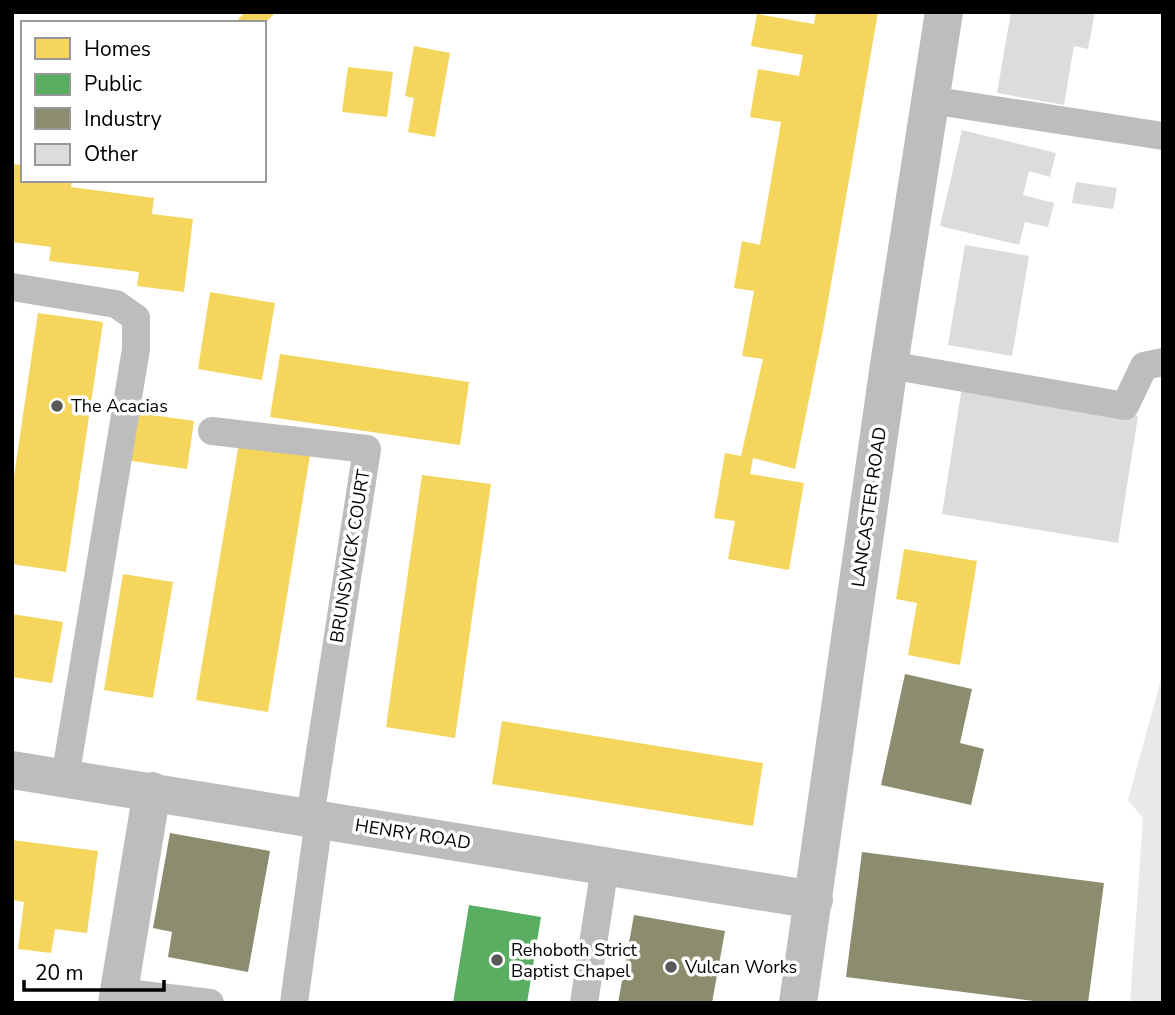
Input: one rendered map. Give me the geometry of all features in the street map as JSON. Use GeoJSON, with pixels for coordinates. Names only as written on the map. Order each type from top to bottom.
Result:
{"type":"FeatureCollection","features":[{"type":"Feature","properties":{"kind":"street","name":"LANCASTER ROAD"},"geometry":{"type":"LineString","coordinates":[[798,1003],[889,365],[944,12]]}},
{"type":"Feature","properties":{"kind":"street","name":"HENRY ROAD"},"geometry":{"type":"LineString","coordinates":[[12,770],[814,900]]}},
{"type":"Feature","properties":{"kind":"street"},"geometry":{"type":"LineString","coordinates":[[118,997],[152,791]]}},
{"type":"Feature","properties":{"kind":"lane"},"geometry":{"type":"LineString","coordinates":[[930,100],[1163,136]]}},
{"type":"Feature","properties":{"kind":"lane"},"geometry":{"type":"LineString","coordinates":[[12,287],[116,304],[136,318],[134,363],[65,778]]}},
{"type":"Feature","properties":{"kind":"lane"},"geometry":{"type":"LineString","coordinates":[[889,365],[1125,406],[1144,366],[1163,362]]}},
{"type":"Feature","properties":{"kind":"lane","name":"BRUNSWICK COURT"},"geometry":{"type":"LineString","coordinates":[[212,430],[367,449],[314,818]]}},
{"type":"Feature","properties":{"kind":"lane"},"geometry":{"type":"LineString","coordinates":[[293,1003],[314,818]]}},
{"type":"Feature","properties":{"kind":"lane"},"geometry":{"type":"LineString","coordinates":[[584,1003],[605,866]]}},
{"type":"Feature","properties":{"kind":"lane"},"geometry":{"type":"LineString","coordinates":[[118,997],[210,1003]]}},
{"type":"Feature","properties":{"kind":"shaded area"},"geometry":{"type":"Polygon","coordinates":[[[1163,672],[1163,1003],[1130,1003],[1143,818],[1128,800],[1163,672]]]}},
{"type":"Feature","properties":{"kind":"building: Homes"},"geometry":{"type":"Polygon","coordinates":[[[245,12],[276,12],[266,22],[237,21],[245,12]]]}},
{"type":"Feature","properties":{"kind":"building: Homes"},"geometry":{"type":"Polygon","coordinates":[[[816,12],[878,12],[823,330],[795,469],[753,458],[750,474],[804,483],[789,570],[728,559],[735,521],[714,518],[725,453],[741,456],[763,359],[742,356],[754,291],[734,288],[742,241],[760,245],[781,122],[750,117],[758,69],[799,76],[803,55],[751,46],[757,14],[814,24],[816,12]]]}},
{"type":"Feature","properties":{"kind":"building: Homes"},"geometry":{"type":"Polygon","coordinates":[[[414,46],[450,53],[435,137],[408,132],[414,98],[405,96],[414,46]]]}},
{"type":"Feature","properties":{"kind":"building: Homes"},"geometry":{"type":"Polygon","coordinates":[[[348,67],[393,72],[387,117],[342,112],[348,67]]]}},
{"type":"Feature","properties":{"kind":"building: Homes"},"geometry":{"type":"Polygon","coordinates":[[[12,164],[21,165],[21,182],[72,182],[71,187],[154,198],[152,214],[193,219],[184,292],[137,286],[139,272],[49,261],[51,247],[12,242],[12,164]]]}},
{"type":"Feature","properties":{"kind":"building: Homes"},"geometry":{"type":"Polygon","coordinates":[[[210,292],[275,303],[262,380],[198,369],[210,292]]]}},
{"type":"Feature","properties":{"kind":"building: Homes","name":"The Acacias"},"geometry":{"type":"Polygon","coordinates":[[[38,313],[103,322],[66,572],[12,564],[12,490],[38,313]]]}},
{"type":"Feature","properties":{"kind":"building: Homes"},"geometry":{"type":"Polygon","coordinates":[[[280,354],[469,382],[460,445],[270,417],[280,354]]]}},
{"type":"Feature","properties":{"kind":"building: Homes"},"geometry":{"type":"Polygon","coordinates":[[[132,412],[194,421],[187,469],[125,460],[132,412]]]}},
{"type":"Feature","properties":{"kind":"building: Homes"},"geometry":{"type":"Polygon","coordinates":[[[239,443],[310,455],[268,712],[196,700],[239,443]]]}},
{"type":"Feature","properties":{"kind":"building: Homes"},"geometry":{"type":"Polygon","coordinates":[[[422,475],[491,484],[455,738],[386,727],[422,475]]]}},
{"type":"Feature","properties":{"kind":"building: Homes"},"geometry":{"type":"Polygon","coordinates":[[[904,549],[977,561],[960,665],[908,655],[917,603],[896,599],[904,549]]]}},
{"type":"Feature","properties":{"kind":"building: Homes"},"geometry":{"type":"Polygon","coordinates":[[[123,574],[173,582],[153,698],[104,690],[123,574]]]}},
{"type":"Feature","properties":{"kind":"building: Homes"},"geometry":{"type":"Polygon","coordinates":[[[12,614],[63,622],[52,683],[12,677],[12,614]]]}},
{"type":"Feature","properties":{"kind":"building: Homes"},"geometry":{"type":"Polygon","coordinates":[[[502,721],[763,763],[753,826],[492,784],[502,721]]]}},
{"type":"Feature","properties":{"kind":"building: Homes"},"geometry":{"type":"Polygon","coordinates":[[[12,840],[98,851],[87,933],[55,929],[51,953],[18,949],[24,902],[12,900],[12,840]]]}},
{"type":"Feature","properties":{"kind":"building: Public","name":"Rehoboth Strict Baptist Chapel"},"geometry":{"type":"Polygon","coordinates":[[[469,905],[541,917],[527,1003],[453,1003],[469,905]]]}},
{"type":"Feature","properties":{"kind":"building: Industry"},"geometry":{"type":"Polygon","coordinates":[[[905,674],[972,689],[960,743],[984,749],[971,805],[881,785],[905,674]]]}},
{"type":"Feature","properties":{"kind":"building: Industry"},"geometry":{"type":"Polygon","coordinates":[[[170,833],[270,851],[248,972],[168,957],[172,932],[153,928],[170,833]]]}},
{"type":"Feature","properties":{"kind":"building: Industry"},"geometry":{"type":"Polygon","coordinates":[[[862,852],[1104,883],[1088,1003],[1050,1003],[846,977],[862,852]]]}},
{"type":"Feature","properties":{"kind":"building: Industry","name":"Vulcan Works"},"geometry":{"type":"Polygon","coordinates":[[[634,915],[725,931],[712,1003],[618,1003],[634,915]]]}},
{"type":"Feature","properties":{"kind":"building: Other"},"geometry":{"type":"Polygon","coordinates":[[[1011,12],[1095,12],[1088,49],[1074,46],[1064,105],[997,93],[1011,12]]]}},
{"type":"Feature","properties":{"kind":"building: Other"},"geometry":{"type":"Polygon","coordinates":[[[962,130],[1056,153],[1050,177],[1029,171],[1023,195],[1054,203],[1048,227],[1025,222],[1019,245],[940,226],[962,130]]]}},
{"type":"Feature","properties":{"kind":"building: Other"},"geometry":{"type":"Polygon","coordinates":[[[1076,182],[1117,188],[1113,209],[1072,203],[1076,182]]]}},
{"type":"Feature","properties":{"kind":"building: Other"},"geometry":{"type":"Polygon","coordinates":[[[965,245],[1029,256],[1012,356],[948,345],[965,245]]]}},
{"type":"Feature","properties":{"kind":"building: Other"},"geometry":{"type":"Polygon","coordinates":[[[962,387],[1138,416],[1118,543],[942,514],[962,387]]]}},
{"type":"Feature","properties":{"kind":"place","name":"The Acacias"},"geometry":{"type":"Point","coordinates":[57,406]}},
{"type":"Feature","properties":{"kind":"place","name":"Rehoboth Strict Baptist Chapel"},"geometry":{"type":"Point","coordinates":[497,960]}},
{"type":"Feature","properties":{"kind":"place","name":"Vulcan Works"},"geometry":{"type":"Point","coordinates":[671,967]}}]}
